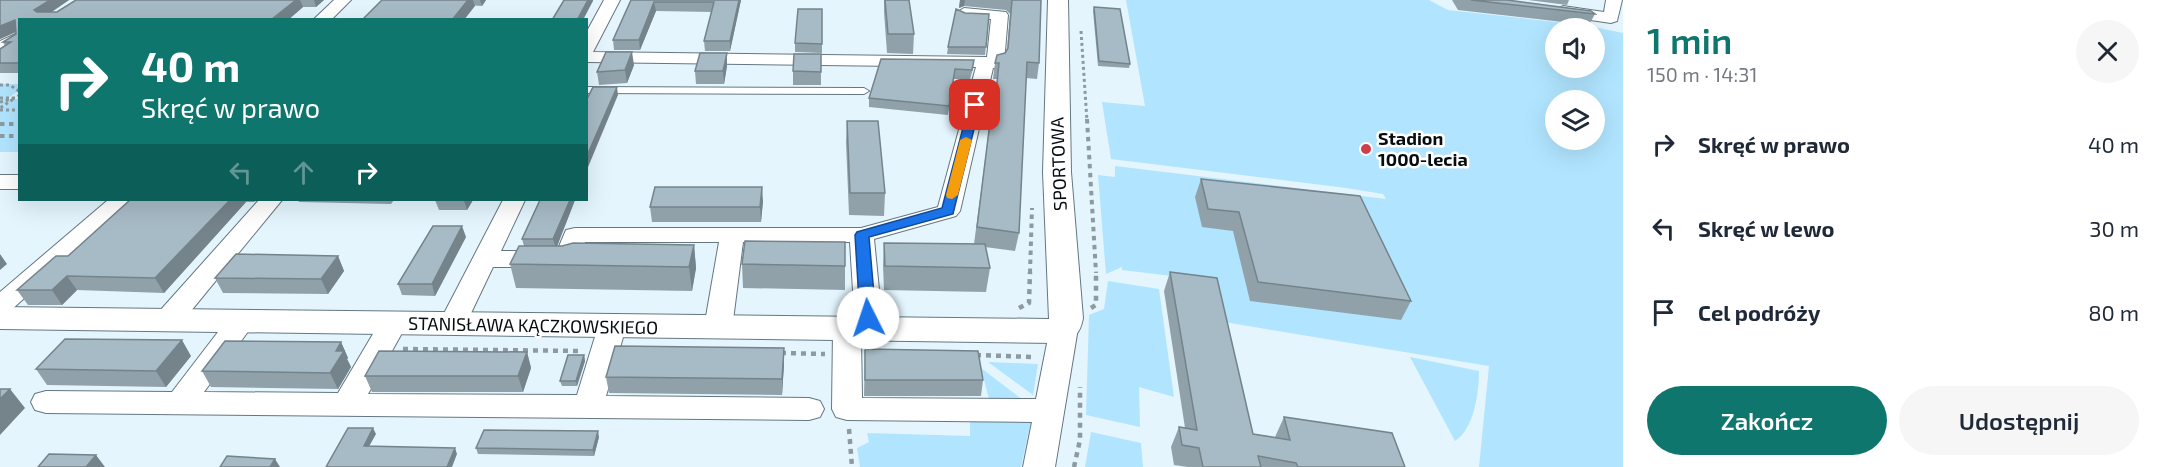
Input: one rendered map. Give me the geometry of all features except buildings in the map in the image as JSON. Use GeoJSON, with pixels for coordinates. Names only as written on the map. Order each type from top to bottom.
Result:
{"type":"FeatureCollection","features":[{"type":"Feature","properties":{"kind":"street"},"geometry":{"type":"LineString","coordinates":[[323,18],[343,0]]}},
{"type":"Feature","properties":{"kind":"street"},"geometry":{"type":"LineString","coordinates":[[588,46],[612,0]]}},
{"type":"Feature","properties":{"kind":"street","name":"SPORTOWA"},"geometry":{"type":"LineString","coordinates":[[1058,0],[1057,172],[1066,304],[1064,328]]}},
{"type":"Feature","properties":{"kind":"street"},"geometry":{"type":"LineString","coordinates":[[1543,9],[1611,18],[1614,0]]}},
{"type":"Feature","properties":{"kind":"street"},"geometry":{"type":"LineString","coordinates":[[588,57],[995,63],[1000,15],[964,13]]}},
{"type":"Feature","properties":{"kind":"street"},"geometry":{"type":"LineString","coordinates":[[0,48],[18,38]]}},
{"type":"Feature","properties":{"kind":"street"},"geometry":{"type":"LineString","coordinates":[[485,259],[567,259],[574,235],[862,235],[948,211],[980,62]]}},
{"type":"Feature","properties":{"kind":"street"},"geometry":{"type":"LineString","coordinates":[[0,182],[18,182]]}},
{"type":"Feature","properties":{"kind":"street"},"geometry":{"type":"LineString","coordinates":[[0,306],[120,201]]}},
{"type":"Feature","properties":{"kind":"street"},"geometry":{"type":"LineString","coordinates":[[166,321],[270,201]]}},
{"type":"Feature","properties":{"kind":"street"},"geometry":{"type":"LineString","coordinates":[[452,325],[514,201]]}},
{"type":"Feature","properties":{"kind":"street"},"geometry":{"type":"LineString","coordinates":[[718,328],[732,235]]}},
{"type":"Feature","properties":{"kind":"street"},"geometry":{"type":"LineString","coordinates":[[862,235],[855,338],[847,409],[1049,411]]}},
{"type":"Feature","properties":{"kind":"street","name":"STANISŁAWA KĄCZKOWSKIEGO"},"geometry":{"type":"LineString","coordinates":[[0,318],[242,322],[386,336],[452,325],[609,339],[718,328],[855,338],[1049,332],[1064,328]]}},
{"type":"Feature","properties":{"kind":"street"},"geometry":{"type":"LineString","coordinates":[[180,403],[242,322]]}},
{"type":"Feature","properties":{"kind":"street"},"geometry":{"type":"LineString","coordinates":[[1039,467],[1064,328]]}},
{"type":"Feature","properties":{"kind":"street"},"geometry":{"type":"LineString","coordinates":[[347,404],[386,336]]}},
{"type":"Feature","properties":{"kind":"street"},"geometry":{"type":"LineString","coordinates":[[588,407],[609,339]]}},
{"type":"Feature","properties":{"kind":"street"},"geometry":{"type":"LineString","coordinates":[[46,402],[809,409]]}},
{"type":"Feature","properties":{"kind":"lane"},"geometry":{"type":"LineString","coordinates":[[588,90],[864,91]]}},
{"type":"Feature","properties":{"kind":"path"},"geometry":{"type":"LineString","coordinates":[[0,85],[10,85],[18,91]]}},
{"type":"Feature","properties":{"kind":"path"},"geometry":{"type":"LineString","coordinates":[[0,109],[18,95]]}},
{"type":"Feature","properties":{"kind":"path"},"geometry":{"type":"LineString","coordinates":[[0,100],[15,98]]}},
{"type":"Feature","properties":{"kind":"path"},"geometry":{"type":"LineString","coordinates":[[0,109],[18,110]]}},
{"type":"Feature","properties":{"kind":"path"},"geometry":{"type":"LineString","coordinates":[[0,123],[18,124]]}},
{"type":"Feature","properties":{"kind":"path"},"geometry":{"type":"LineString","coordinates":[[0,136],[18,136]]}},
{"type":"Feature","properties":{"kind":"path"},"geometry":{"type":"LineString","coordinates":[[386,336],[609,339]]}},
{"type":"Feature","properties":{"kind":"path"},"geometry":{"type":"LineString","coordinates":[[777,353],[855,338]]}},
{"type":"Feature","properties":{"kind":"path"},"geometry":{"type":"LineString","coordinates":[[966,354],[1042,357]]}},
{"type":"Feature","properties":{"kind":"path"},"geometry":{"type":"LineString","coordinates":[[847,409],[852,467]]}},
{"type":"Feature","properties":{"kind":"shaded area"},"geometry":{"type":"Polygon","coordinates":[[[1126,0],[1429,0],[1448,10],[1545,21],[1545,78],[1605,78],[1605,29],[1623,33],[1623,467],[1479,467],[1489,366],[1224,322],[1197,279],[1122,270],[1122,267],[1106,274],[1098,175],[1115,177],[1115,166],[1386,199],[1383,194],[1346,188],[1111,159],[1102,102],[1145,106],[1126,0]]]}},
{"type":"Feature","properties":{"kind":"shaded area"},"geometry":{"type":"Polygon","coordinates":[[[0,84],[18,84],[18,91],[7,99],[18,99],[18,152],[0,152],[0,84]]]}},
{"type":"Feature","properties":{"kind":"shaded area"},"geometry":{"type":"Polygon","coordinates":[[[1108,281],[1159,289],[1174,397],[1139,387],[1140,427],[1086,415],[1089,315],[1104,309],[1108,281]]]}},
{"type":"Feature","properties":{"kind":"shaded area"},"geometry":{"type":"Polygon","coordinates":[[[1410,357],[1479,371],[1478,390],[1471,419],[1467,428],[1455,441],[1410,357]]]}},
{"type":"Feature","properties":{"kind":"shaded area"},"geometry":{"type":"Polygon","coordinates":[[[988,362],[1038,364],[1033,395],[988,362]]]}},
{"type":"Feature","properties":{"kind":"shaded area"},"geometry":{"type":"Polygon","coordinates":[[[981,368],[1023,400],[989,399],[981,368]]]}},
{"type":"Feature","properties":{"kind":"shaded area"},"geometry":{"type":"Polygon","coordinates":[[[970,420],[1031,421],[1021,467],[860,467],[857,448],[869,442],[867,433],[970,436],[970,420]]]}},
{"type":"Feature","properties":{"kind":"shaded area"},"geometry":{"type":"Polygon","coordinates":[[[1091,432],[1141,443],[1143,467],[1085,467],[1091,432]]]}},
{"type":"Feature","properties":{"kind":"slow traffic"},"geometry":{"type":"LineString","coordinates":[[952,195],[966,140]]}},
{"type":"Feature","properties":{"kind":"place","name":"Stadion 1000-lecia"},"geometry":{"type":"Point","coordinates":[1366,149]}},
{"type":"Feature","properties":{"kind":"route"},"geometry":{"type":"LineString","coordinates":[[868,318],[862,235],[948,211],[975,105]]}}]}
